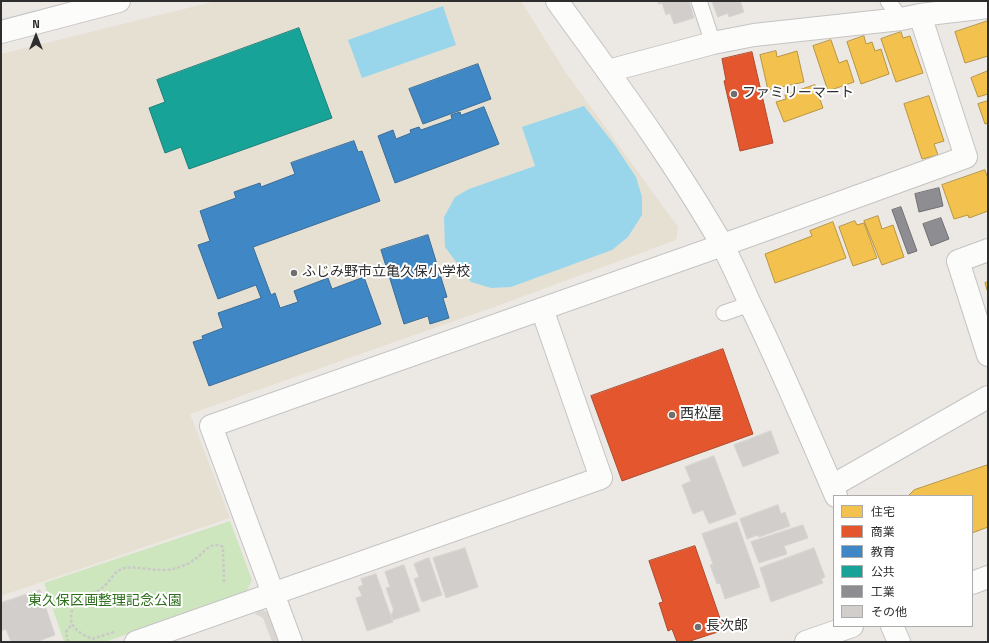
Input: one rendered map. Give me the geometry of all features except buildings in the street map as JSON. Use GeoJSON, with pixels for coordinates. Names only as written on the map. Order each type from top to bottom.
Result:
{"type":"FeatureCollection","features":[{"type":"Feature","properties":{"kind":"street"},"geometry":{"type":"LineString","coordinates":[[1,32],[70,7],[119,1]]}},
{"type":"Feature","properties":{"kind":"street"},"geometry":{"type":"LineString","coordinates":[[557,1],[608,71],[690,192],[722,245],[774,354],[834,491],[988,397]]}},
{"type":"Feature","properties":{"kind":"street"},"geometry":{"type":"LineString","coordinates":[[608,71],[713,43],[754,35],[910,17],[978,6]]}},
{"type":"Feature","properties":{"kind":"street"},"geometry":{"type":"LineString","coordinates":[[291,642],[211,426],[966,157],[910,17]]}},
{"type":"Feature","properties":{"kind":"street"},"geometry":{"type":"LineString","coordinates":[[988,250],[958,261],[988,354]]}},
{"type":"Feature","properties":{"kind":"street"},"geometry":{"type":"LineString","coordinates":[[136,642],[601,478],[570,369],[542,309]]}},
{"type":"Feature","properties":{"kind":"street"},"geometry":{"type":"LineString","coordinates":[[973,583],[988,577]]}},
{"type":"Feature","properties":{"kind":"street"},"geometry":{"type":"LineString","coordinates":[[806,642],[849,627]]}},
{"type":"Feature","properties":{"kind":"street"},"geometry":{"type":"LineString","coordinates":[[892,627],[899,642]]}},
{"type":"Feature","properties":{"kind":"lane"},"geometry":{"type":"LineString","coordinates":[[699,1],[713,43]]}},
{"type":"Feature","properties":{"kind":"lane"},"geometry":{"type":"LineString","coordinates":[[888,1],[910,17]]}},
{"type":"Feature","properties":{"kind":"lane"},"geometry":{"type":"LineString","coordinates":[[724,313],[750,304]]}},
{"type":"Feature","properties":{"kind":"path"},"geometry":{"type":"LineString","coordinates":[[114,632],[92,639],[81,634],[72,624],[70,616],[74,604],[100,589],[121,569],[127,567],[159,571],[172,570],[194,560],[212,546],[218,545],[223,547],[224,586]]}},
{"type":"Feature","properties":{"kind":"path"},"geometry":{"type":"LineString","coordinates":[[68,642],[66,632],[72,624]]}},
{"type":"Feature","properties":{"kind":"shaded area","name":"ふじみ野市立亀久保小学校"},"geometry":{"type":"Polygon","coordinates":[[[216,1],[521,1],[566,73],[678,227],[676,240],[497,306],[190,414],[230,518],[1,596],[1,54],[216,1]]]}},
{"type":"Feature","properties":{"kind":"shaded area"},"geometry":{"type":"Polygon","coordinates":[[[260,609],[271,613],[281,642],[272,642],[263,618],[255,614],[260,609]]]}},
{"type":"Feature","properties":{"kind":"green space","name":"東久保区画整理記念公園"},"geometry":{"type":"Polygon","coordinates":[[[230,521],[252,580],[247,591],[105,642],[64,642],[44,583],[230,521]]]}},
{"type":"Feature","properties":{"kind":"water"},"geometry":{"type":"Polygon","coordinates":[[[443,6],[456,45],[362,78],[348,40],[443,6]]]}},
{"type":"Feature","properties":{"kind":"water"},"geometry":{"type":"Polygon","coordinates":[[[584,106],[614,144],[636,177],[642,197],[642,215],[628,237],[612,250],[511,287],[491,288],[471,282],[445,247],[444,217],[455,197],[469,189],[535,166],[522,127],[584,106]]]}},
{"type":"Feature","properties":{"kind":"place","name":"ファミリーマート"},"geometry":{"type":"Point","coordinates":[734,94]}},
{"type":"Feature","properties":{"kind":"place","name":"ふじみ野市立亀久保小学校"},"geometry":{"type":"Point","coordinates":[294,273]}},
{"type":"Feature","properties":{"kind":"place","name":"西松屋"},"geometry":{"type":"Point","coordinates":[672,415]}},
{"type":"Feature","properties":{"kind":"place","name":"長次郎"},"geometry":{"type":"Point","coordinates":[698,627]}}]}
